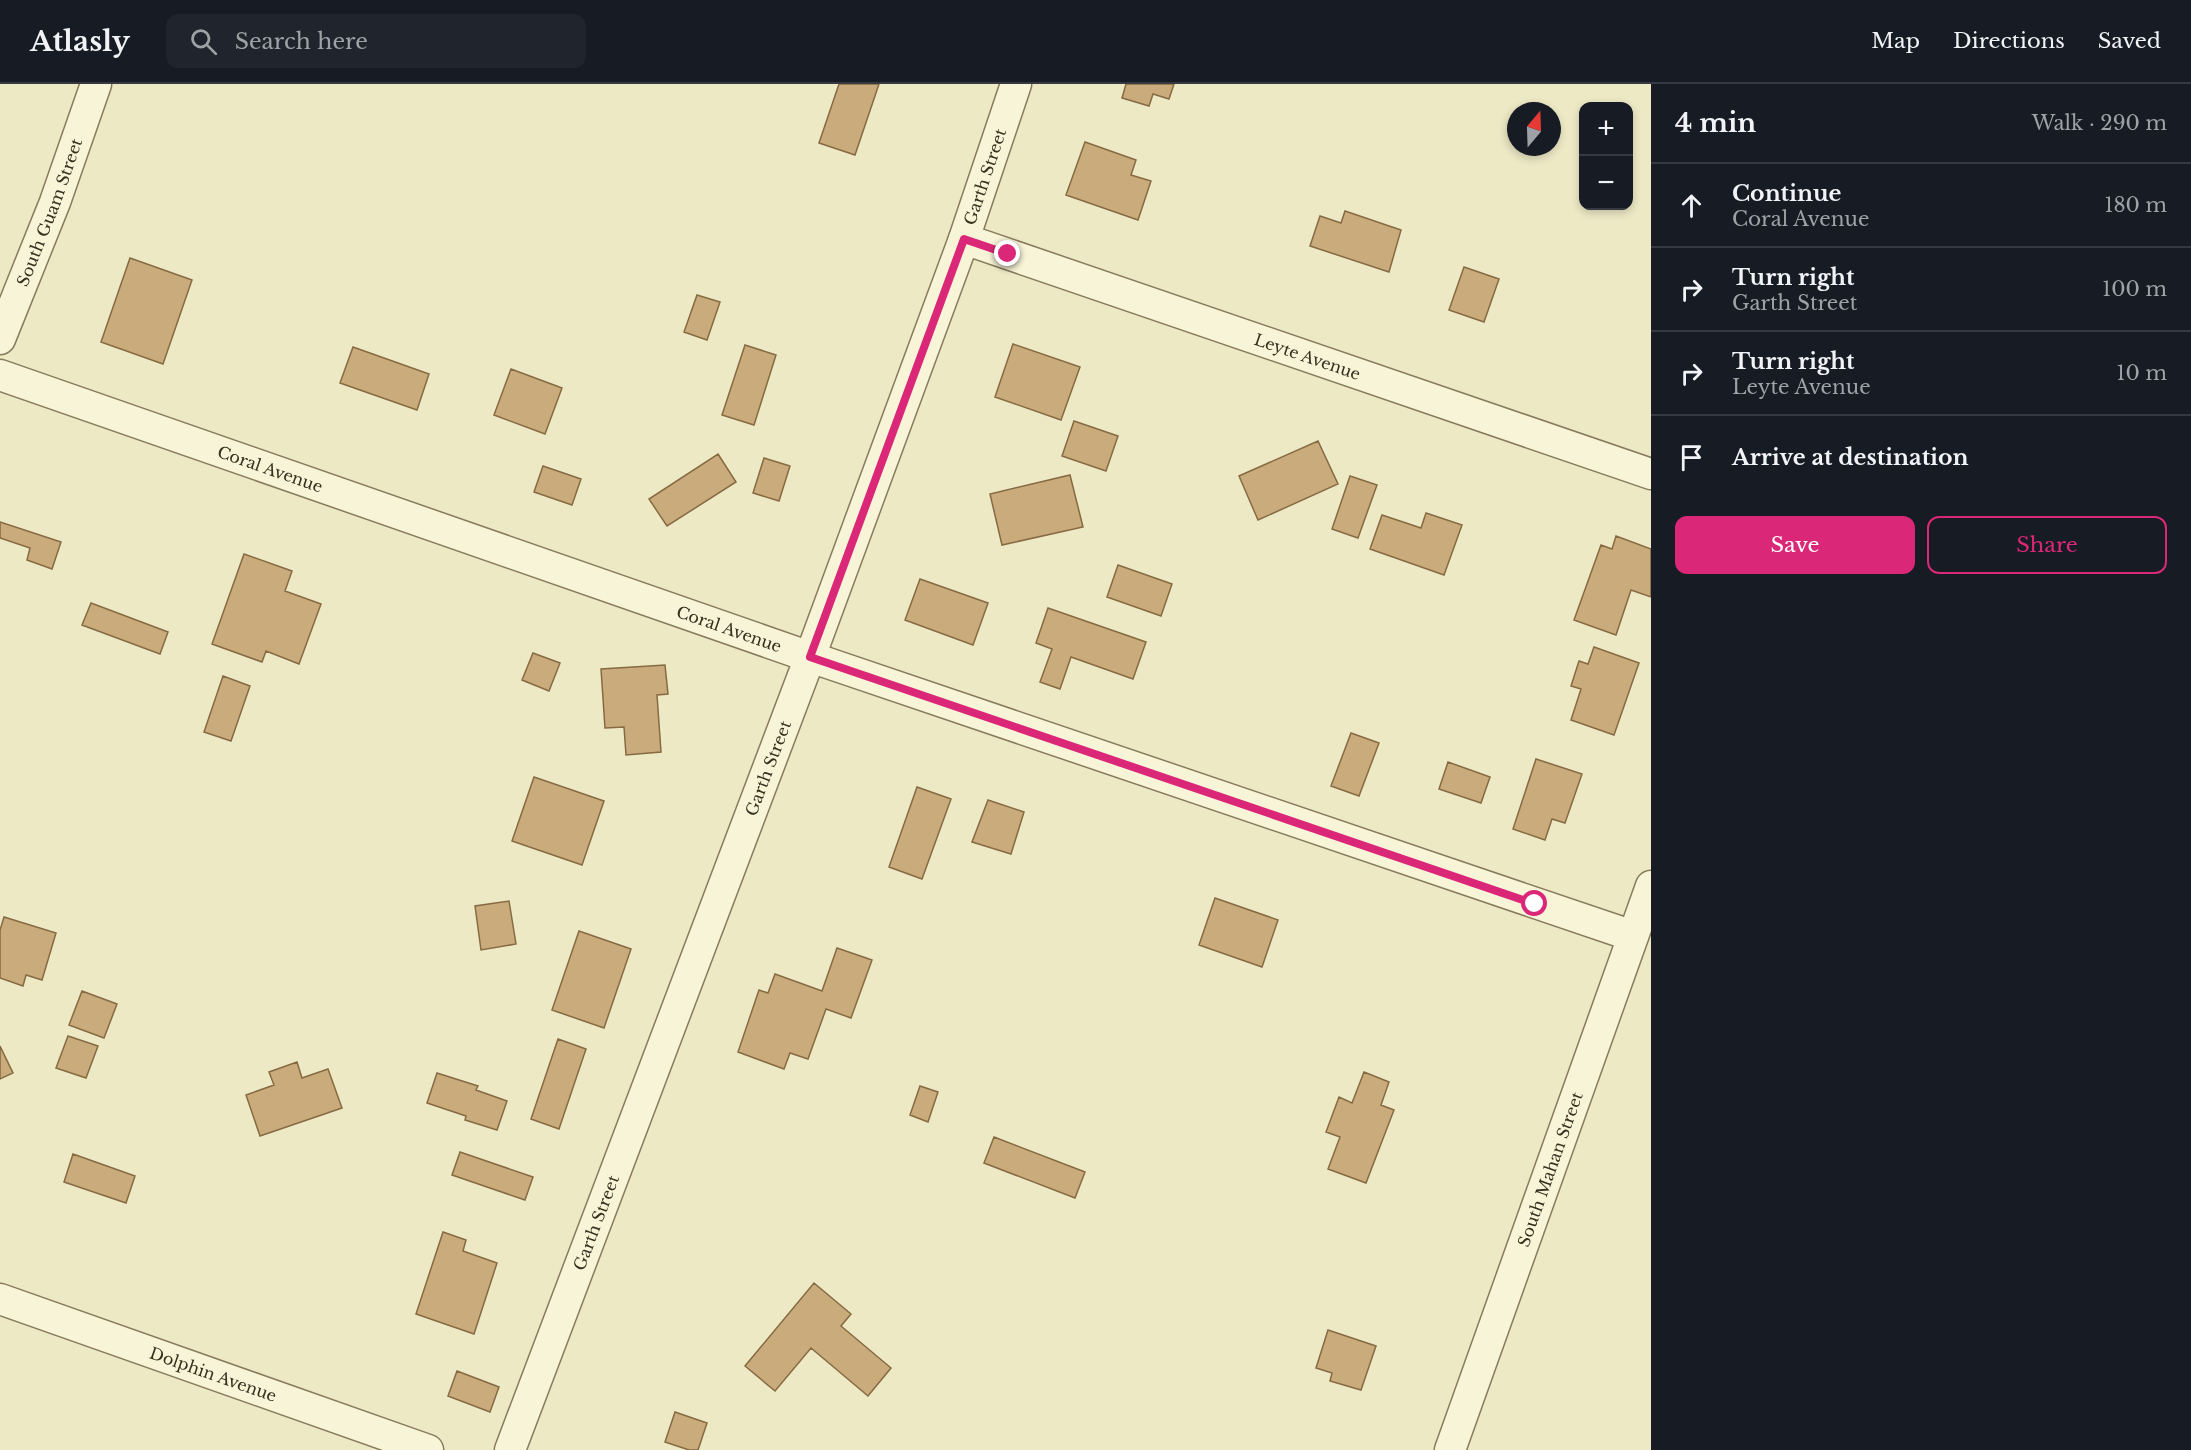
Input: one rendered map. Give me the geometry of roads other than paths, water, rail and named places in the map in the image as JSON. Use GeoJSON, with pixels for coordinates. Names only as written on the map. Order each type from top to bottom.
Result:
{"type":"FeatureCollection","features":[{"type":"Feature","properties":{"kind":"street","name":"South Guam Street"},"geometry":{"type":"LineString","coordinates":[[0,339],[55,202],[96,84]]}},
{"type":"Feature","properties":{"kind":"street","name":"Garth Street"},"geometry":{"type":"LineString","coordinates":[[510,1450],[810,657],[964,239],[1016,84]]}},
{"type":"Feature","properties":{"kind":"street","name":"Leyte Avenue"},"geometry":{"type":"LineString","coordinates":[[964,239],[1651,474]]}},
{"type":"Feature","properties":{"kind":"street","name":"Coral Avenue"},"geometry":{"type":"LineString","coordinates":[[0,375],[810,657],[1633,936]]}},
{"type":"Feature","properties":{"kind":"street","name":"South Mahan Street"},"geometry":{"type":"LineString","coordinates":[[1450,1450],[1651,886]]}},
{"type":"Feature","properties":{"kind":"street","name":"Dolphin Avenue"},"geometry":{"type":"LineString","coordinates":[[0,1299],[428,1450]]}}]}
